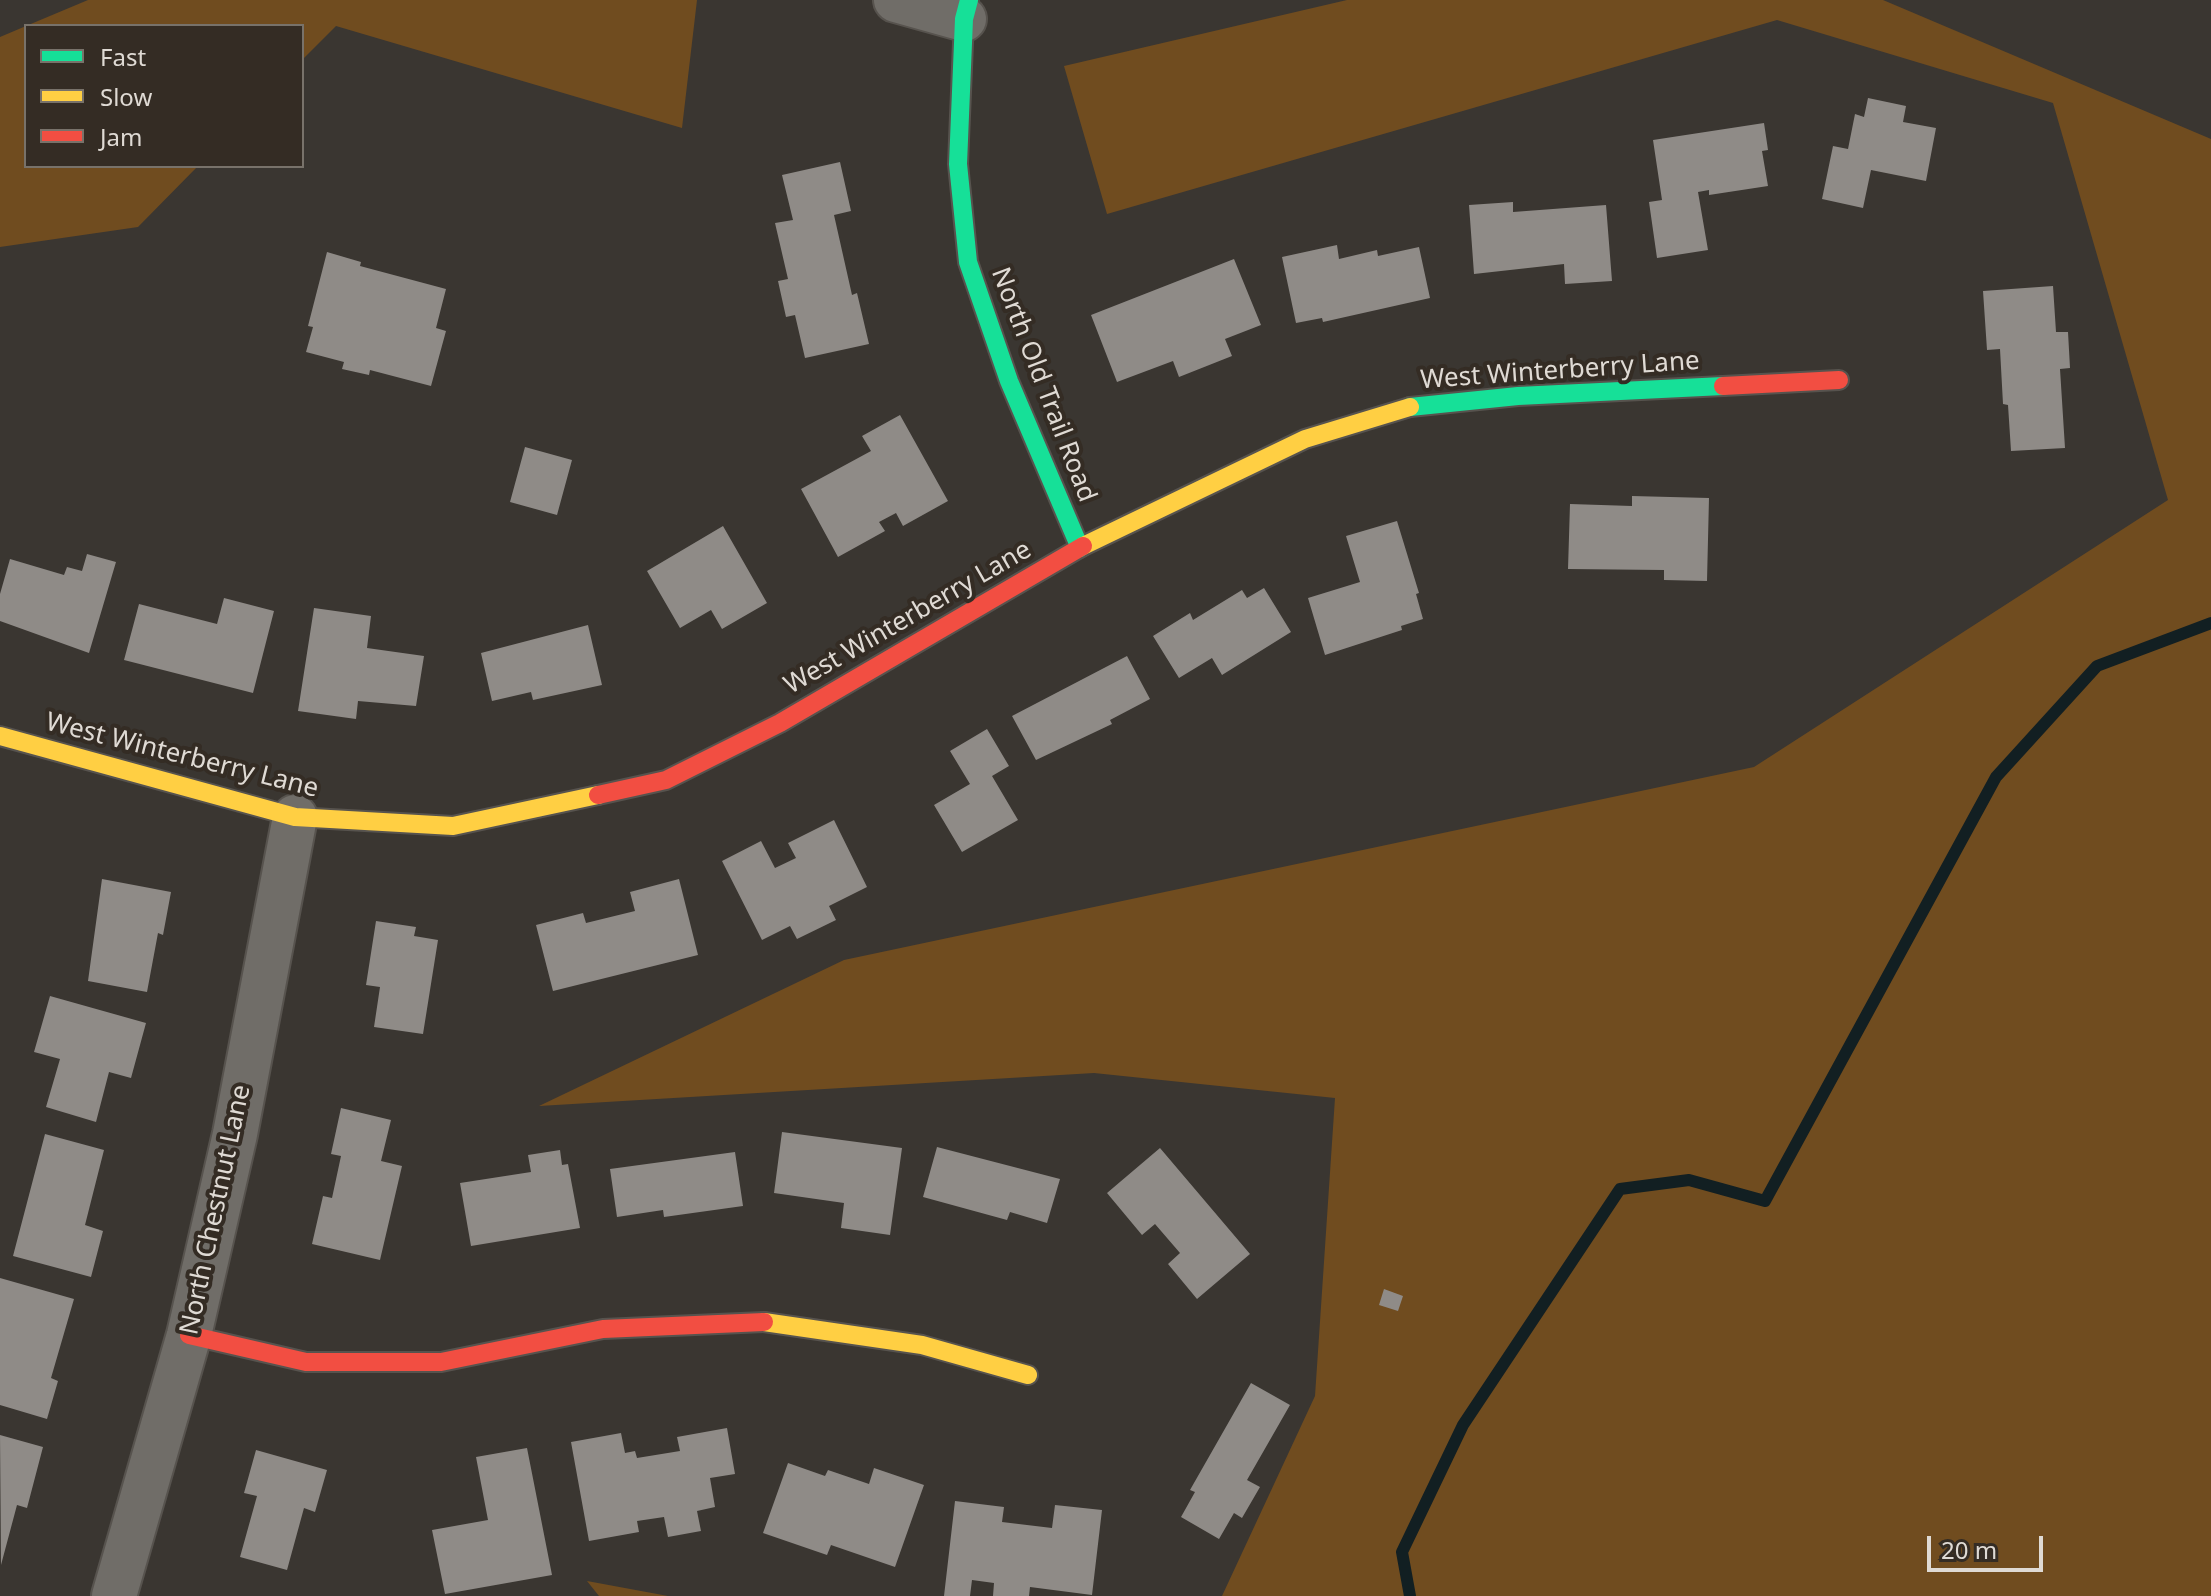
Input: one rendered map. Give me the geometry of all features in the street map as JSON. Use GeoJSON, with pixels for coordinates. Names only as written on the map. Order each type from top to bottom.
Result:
{"type":"FeatureCollection","features":[{"type":"Feature","properties":{"kind":"street"},"geometry":{"type":"LineString","coordinates":[[896,0],[967,10]]}},
{"type":"Feature","properties":{"kind":"street","name":"North Old Trail Road"},"geometry":{"type":"LineString","coordinates":[[967,10],[958,164],[968,262],[1009,381],[1080,548]]}},
{"type":"Feature","properties":{"kind":"street","name":"West Winterberry Lane"},"geometry":{"type":"LineString","coordinates":[[0,736],[295,817],[453,826],[666,780],[780,723],[1080,548],[1305,439],[1409,407],[1518,396],[1839,380]]}},
{"type":"Feature","properties":{"kind":"street","name":"North Chestnut Lane"},"geometry":{"type":"LineString","coordinates":[[114,1596],[189,1335],[235,1134],[295,817]]}},
{"type":"Feature","properties":{"kind":"street"},"geometry":{"type":"LineString","coordinates":[[189,1335],[306,1362],[441,1362],[603,1329],[763,1322],[922,1345],[1028,1375]]}},
{"type":"Feature","properties":{"kind":"shaded area"},"geometry":{"type":"Polygon","coordinates":[[[88,0],[697,0],[682,128],[336,26],[304,58],[304,24],[31,24],[88,0]]]}},
{"type":"Feature","properties":{"kind":"shaded area"},"geometry":{"type":"Polygon","coordinates":[[[1347,0],[1883,0],[2211,139],[2211,1596],[1222,1596],[1315,1396],[1335,1098],[1094,1073],[539,1106],[844,960],[1754,767],[2168,500],[2053,103],[1777,20],[1107,214],[1064,66],[1347,0]]]}},
{"type":"Feature","properties":{"kind":"shaded area"},"geometry":{"type":"Polygon","coordinates":[[[24,27],[24,168],[196,168],[138,227],[0,247],[0,37],[24,27]]]}},
{"type":"Feature","properties":{"kind":"shaded area"},"geometry":{"type":"Polygon","coordinates":[[[587,1581],[668,1596],[599,1596],[587,1581]]]}},
{"type":"Feature","properties":{"kind":"building"},"geometry":{"type":"Polygon","coordinates":[[[1868,98],[1906,106],[1903,122],[1936,128],[1926,181],[1871,170],[1863,208],[1822,199],[1833,146],[1848,149],[1855,114],[1864,117],[1868,98]]]}},
{"type":"Feature","properties":{"kind":"building"},"geometry":{"type":"Polygon","coordinates":[[[1764,123],[1768,150],[1762,151],[1768,186],[1709,195],[1709,190],[1698,192],[1708,250],[1657,258],[1649,202],[1662,200],[1653,140],[1764,123]]]}},
{"type":"Feature","properties":{"kind":"building"},"geometry":{"type":"Polygon","coordinates":[[[840,162],[851,211],[834,215],[852,295],[857,293],[869,344],[805,358],[795,315],[786,317],[778,281],[788,279],[775,223],[793,220],[782,175],[840,162]]]}},
{"type":"Feature","properties":{"kind":"building"},"geometry":{"type":"Polygon","coordinates":[[[1513,202],[1513,212],[1606,205],[1612,281],[1565,284],[1564,264],[1474,274],[1469,205],[1513,202]]]}},
{"type":"Feature","properties":{"kind":"building"},"geometry":{"type":"Polygon","coordinates":[[[1337,245],[1339,259],[1377,250],[1378,256],[1419,247],[1430,298],[1323,322],[1322,318],[1296,323],[1282,257],[1337,245]]]}},
{"type":"Feature","properties":{"kind":"building"},"geometry":{"type":"Polygon","coordinates":[[[327,252],[361,262],[360,266],[446,289],[436,328],[446,331],[431,386],[370,370],[369,375],[342,369],[344,362],[306,352],[313,327],[308,326],[327,252]]]}},
{"type":"Feature","properties":{"kind":"building"},"geometry":{"type":"Polygon","coordinates":[[[1234,259],[1261,325],[1225,339],[1232,356],[1179,377],[1173,361],[1117,382],[1091,315],[1234,259]]]}},
{"type":"Feature","properties":{"kind":"building"},"geometry":{"type":"Polygon","coordinates":[[[2053,286],[2056,332],[2068,332],[2070,368],[2060,369],[2065,448],[2011,451],[2008,405],[2003,404],[2000,349],[1987,350],[1983,291],[2053,286]]]}},
{"type":"Feature","properties":{"kind":"building"},"geometry":{"type":"Polygon","coordinates":[[[900,415],[948,501],[903,526],[896,513],[879,522],[885,531],[838,557],[801,489],[871,451],[862,436],[900,415]]]}},
{"type":"Feature","properties":{"kind":"building"},"geometry":{"type":"Polygon","coordinates":[[[525,447],[572,460],[557,515],[510,502],[525,447]]]}},
{"type":"Feature","properties":{"kind":"building"},"geometry":{"type":"Polygon","coordinates":[[[1632,496],[1709,498],[1707,581],[1664,580],[1664,570],[1568,569],[1570,504],[1632,506],[1632,496]]]}},
{"type":"Feature","properties":{"kind":"building"},"geometry":{"type":"Polygon","coordinates":[[[1397,521],[1419,593],[1416,594],[1423,619],[1401,626],[1402,630],[1325,655],[1308,598],[1360,582],[1346,536],[1397,521]]]}},
{"type":"Feature","properties":{"kind":"building"},"geometry":{"type":"Polygon","coordinates":[[[723,526],[767,603],[722,629],[711,610],[680,628],[647,571],[723,526]]]}},
{"type":"Feature","properties":{"kind":"building"},"geometry":{"type":"Polygon","coordinates":[[[87,554],[116,562],[89,653],[0,621],[0,594],[10,559],[64,575],[67,567],[82,571],[87,554]]]}},
{"type":"Feature","properties":{"kind":"building"},"geometry":{"type":"Polygon","coordinates":[[[1264,588],[1291,632],[1222,675],[1212,658],[1179,678],[1153,636],[1190,613],[1193,620],[1242,590],[1247,598],[1264,588]]]}},
{"type":"Feature","properties":{"kind":"building"},"geometry":{"type":"Polygon","coordinates":[[[224,598],[274,611],[253,693],[124,660],[139,604],[217,624],[224,598]]]}},
{"type":"Feature","properties":{"kind":"building"},"geometry":{"type":"Polygon","coordinates":[[[314,608],[371,616],[367,648],[424,656],[416,706],[358,701],[356,719],[298,711],[314,608]]]}},
{"type":"Feature","properties":{"kind":"building"},"geometry":{"type":"Polygon","coordinates":[[[588,625],[602,685],[533,700],[531,692],[492,701],[481,653],[588,625]]]}},
{"type":"Feature","properties":{"kind":"building"},"geometry":{"type":"Polygon","coordinates":[[[1127,656],[1150,699],[1110,720],[1112,724],[1036,760],[1012,716],[1127,656]]]}},
{"type":"Feature","properties":{"kind":"building"},"geometry":{"type":"Polygon","coordinates":[[[987,729],[1009,766],[992,776],[1018,820],[962,852],[934,805],[970,784],[950,751],[987,729]]]}},
{"type":"Feature","properties":{"kind":"building"},"geometry":{"type":"Polygon","coordinates":[[[834,820],[867,887],[829,906],[836,920],[797,939],[790,926],[762,940],[722,861],[761,841],[775,868],[796,858],[788,843],[834,820]]]}},
{"type":"Feature","properties":{"kind":"building"},"geometry":{"type":"Polygon","coordinates":[[[102,879],[171,892],[163,935],[158,933],[147,992],[88,981],[102,879]]]}},
{"type":"Feature","properties":{"kind":"building"},"geometry":{"type":"Polygon","coordinates":[[[679,879],[698,955],[553,991],[536,925],[583,913],[586,923],[635,911],[630,892],[679,879]]]}},
{"type":"Feature","properties":{"kind":"building"},"geometry":{"type":"Polygon","coordinates":[[[376,921],[416,927],[414,936],[438,940],[423,1034],[374,1027],[380,987],[366,985],[376,921]]]}},
{"type":"Feature","properties":{"kind":"building"},"geometry":{"type":"Polygon","coordinates":[[[50,996],[146,1023],[131,1078],[109,1072],[96,1122],[46,1107],[60,1059],[34,1052],[50,996]]]}},
{"type":"Feature","properties":{"kind":"building"},"geometry":{"type":"Polygon","coordinates":[[[341,1108],[391,1120],[381,1161],[402,1166],[380,1260],[312,1244],[323,1196],[332,1198],[341,1156],[331,1154],[341,1108]]]}},
{"type":"Feature","properties":{"kind":"building"},"geometry":{"type":"Polygon","coordinates":[[[782,1132],[902,1148],[890,1235],[841,1228],[844,1203],[774,1193],[782,1132]]]}},
{"type":"Feature","properties":{"kind":"building"},"geometry":{"type":"Polygon","coordinates":[[[45,1134],[104,1150],[85,1225],[103,1231],[91,1277],[13,1256],[45,1134]]]}},
{"type":"Feature","properties":{"kind":"building"},"geometry":{"type":"Polygon","coordinates":[[[937,1147],[1060,1179],[1047,1223],[1010,1212],[1007,1220],[923,1197],[937,1147]]]}},
{"type":"Feature","properties":{"kind":"building"},"geometry":{"type":"Polygon","coordinates":[[[1160,1148],[1250,1254],[1197,1299],[1168,1264],[1180,1253],[1155,1224],[1142,1235],[1107,1193],[1160,1148]]]}},
{"type":"Feature","properties":{"kind":"building"},"geometry":{"type":"Polygon","coordinates":[[[560,1150],[562,1165],[568,1164],[580,1228],[471,1246],[460,1183],[531,1172],[528,1155],[560,1150]]]}},
{"type":"Feature","properties":{"kind":"building"},"geometry":{"type":"Polygon","coordinates":[[[735,1152],[743,1206],[664,1217],[663,1210],[617,1217],[610,1169],[735,1152]]]}},
{"type":"Feature","properties":{"kind":"building"},"geometry":{"type":"Polygon","coordinates":[[[0,1278],[74,1299],[51,1378],[58,1381],[47,1419],[0,1405],[0,1278]]]}},
{"type":"Feature","properties":{"kind":"building"},"geometry":{"type":"Polygon","coordinates":[[[1384,1289],[1403,1296],[1398,1311],[1379,1305],[1384,1289]]]}},
{"type":"Feature","properties":{"kind":"building"},"geometry":{"type":"Polygon","coordinates":[[[1251,1383],[1290,1405],[1247,1480],[1260,1487],[1242,1518],[1234,1513],[1219,1539],[1181,1517],[1195,1492],[1190,1490],[1251,1383]]]}},
{"type":"Feature","properties":{"kind":"building"},"geometry":{"type":"Polygon","coordinates":[[[727,1428],[735,1474],[710,1478],[715,1507],[697,1511],[701,1531],[668,1537],[664,1517],[637,1521],[639,1532],[589,1541],[571,1442],[621,1433],[625,1453],[635,1451],[637,1458],[680,1451],[677,1437],[727,1428]]]}},
{"type":"Feature","properties":{"kind":"building"},"geometry":{"type":"Polygon","coordinates":[[[0,1435],[43,1447],[27,1508],[17,1505],[1,1565],[0,1435]]]}},
{"type":"Feature","properties":{"kind":"building"},"geometry":{"type":"Polygon","coordinates":[[[527,1448],[552,1575],[445,1594],[432,1530],[488,1520],[476,1457],[527,1448]]]}},
{"type":"Feature","properties":{"kind":"building"},"geometry":{"type":"Polygon","coordinates":[[[256,1450],[327,1470],[315,1512],[304,1508],[287,1570],[240,1557],[257,1496],[244,1493],[256,1450]]]}},
{"type":"Feature","properties":{"kind":"building"},"geometry":{"type":"Polygon","coordinates":[[[788,1463],[825,1476],[828,1470],[869,1484],[874,1468],[924,1485],[895,1567],[831,1545],[827,1555],[763,1533],[788,1463]]]}},
{"type":"Feature","properties":{"kind":"building"},"geometry":{"type":"Polygon","coordinates":[[[955,1501],[1004,1507],[1002,1522],[1052,1528],[1055,1505],[1102,1510],[1092,1595],[1030,1587],[1029,1596],[993,1596],[994,1583],[972,1580],[970,1596],[944,1596],[955,1501]]]}},
{"type":"Feature","properties":{"kind":"waterway"},"geometry":{"type":"LineString","coordinates":[[1410,1596],[1402,1552],[1463,1425],[1620,1189],[1689,1180],[1765,1201],[1996,777],[2097,666],[2211,623]]}},
{"type":"Feature","properties":{"kind":"traffic: fast"},"geometry":{"type":"LineString","coordinates":[[969,0],[964,19],[958,164],[968,262],[1009,381],[1080,548]]}},
{"type":"Feature","properties":{"kind":"traffic: fast"},"geometry":{"type":"LineString","coordinates":[[1410,407],[1518,396],[1723,386]]}},
{"type":"Feature","properties":{"kind":"traffic: slow"},"geometry":{"type":"LineString","coordinates":[[1083,546],[1305,439],[1410,407]]}},
{"type":"Feature","properties":{"kind":"traffic: slow"},"geometry":{"type":"LineString","coordinates":[[0,736],[295,817],[453,826],[598,795]]}},
{"type":"Feature","properties":{"kind":"traffic: slow"},"geometry":{"type":"LineString","coordinates":[[764,1322],[922,1345],[1028,1375]]}},
{"type":"Feature","properties":{"kind":"traffic: jam"},"geometry":{"type":"LineString","coordinates":[[1723,386],[1839,380]]}},
{"type":"Feature","properties":{"kind":"traffic: jam"},"geometry":{"type":"LineString","coordinates":[[598,795],[666,780],[780,723],[1083,546]]}},
{"type":"Feature","properties":{"kind":"traffic: jam"},"geometry":{"type":"LineString","coordinates":[[189,1335],[306,1362],[441,1362],[603,1329],[764,1322]]}}]}
